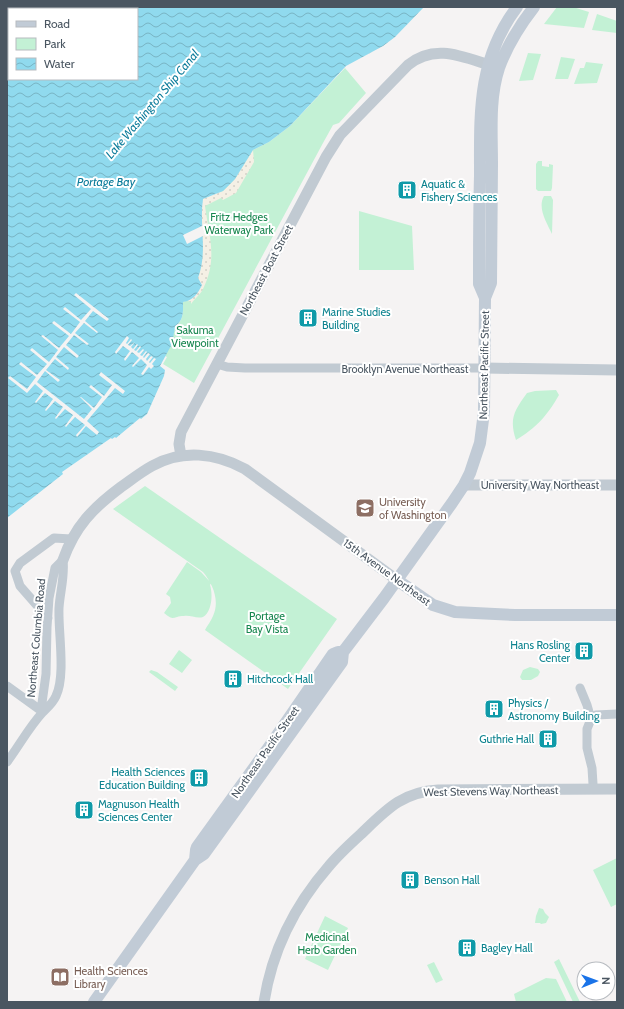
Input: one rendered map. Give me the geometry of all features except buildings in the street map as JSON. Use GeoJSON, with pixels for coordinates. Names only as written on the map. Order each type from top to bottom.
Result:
{"type":"FeatureCollection","features":[{"type":"Feature","properties":{"kind":"main road","name":"Northeast Pacific Street"},"geometry":{"type":"LineString","coordinates":[[94,1002],[195,860],[197,847],[269,747],[333,654],[343,652],[397,580],[464,486],[475,458],[484,412],[485,298],[491,283],[492,119],[494,66],[498,39],[517,7]]}},
{"type":"Feature","properties":{"kind":"main road","name":"Northeast Pacific Street"},"geometry":{"type":"LineString","coordinates":[[494,66],[534,7]]}},
{"type":"Feature","properties":{"kind":"main road","name":"15th Avenue Northeast"},"geometry":{"type":"LineString","coordinates":[[397,580],[433,605],[455,612],[515,615],[617,615]]}},
{"type":"Feature","properties":{"kind":"street","name":"Northeast Boat Street"},"geometry":{"type":"LineString","coordinates":[[181,456],[181,432],[326,157],[340,135],[408,65],[419,57],[432,53],[444,53],[494,66]]}},
{"type":"Feature","properties":{"kind":"street","name":"Brooklyn Avenue Northeast"},"geometry":{"type":"LineString","coordinates":[[217,364],[227,367],[245,368],[485,368],[617,370]]}},
{"type":"Feature","properties":{"kind":"street","name":"15th Avenue Northeast"},"geometry":{"type":"LineString","coordinates":[[181,456],[198,455],[219,458],[245,469],[397,580]]}},
{"type":"Feature","properties":{"kind":"street"},"geometry":{"type":"LineString","coordinates":[[63,560],[71,539],[83,520],[105,499],[152,466],[161,461],[181,456]]}},
{"type":"Feature","properties":{"kind":"street","name":"University Way Northeast"},"geometry":{"type":"LineString","coordinates":[[464,486],[617,485]]}},
{"type":"Feature","properties":{"kind":"street"},"geometry":{"type":"LineString","coordinates":[[48,618],[20,586],[15,571],[20,563],[54,538],[71,539]]}},
{"type":"Feature","properties":{"kind":"street","name":"Northeast Columbia Road"},"geometry":{"type":"LineString","coordinates":[[43,712],[42,703],[46,674],[50,593],[55,568],[63,560]]}},
{"type":"Feature","properties":{"kind":"street","name":"Northeast Columbia Road"},"geometry":{"type":"LineString","coordinates":[[7,762],[43,712],[54,701],[60,683],[59,623],[60,592],[64,570],[63,560]]}},
{"type":"Feature","properties":{"kind":"street"},"geometry":{"type":"LineString","coordinates":[[7,686],[43,712]]}},
{"type":"Feature","properties":{"kind":"street"},"geometry":{"type":"LineString","coordinates":[[580,688],[591,719]]}},
{"type":"Feature","properties":{"kind":"street"},"geometry":{"type":"LineString","coordinates":[[593,784],[592,768],[586,739],[587,730],[591,719],[596,715],[617,714]]}},
{"type":"Feature","properties":{"kind":"street","name":"West Stevens Way Northeast"},"geometry":{"type":"LineString","coordinates":[[264,1002],[279,945],[287,927],[302,902],[330,865],[382,814],[401,799],[418,792],[438,790],[617,789]]}},
{"type":"Feature","properties":{"kind":"green space"},"geometry":{"type":"Polygon","coordinates":[[[557,7],[573,7],[589,12],[584,28],[544,24],[557,7]]]}},
{"type":"Feature","properties":{"kind":"green space"},"geometry":{"type":"Polygon","coordinates":[[[597,14],[617,21],[617,33],[592,30],[597,14]]]}},
{"type":"Feature","properties":{"kind":"green space"},"geometry":{"type":"Polygon","coordinates":[[[528,53],[541,54],[533,80],[519,81],[528,53]]]}},
{"type":"Feature","properties":{"kind":"green space"},"geometry":{"type":"Polygon","coordinates":[[[561,57],[575,59],[568,79],[555,79],[561,57]]]}},
{"type":"Feature","properties":{"kind":"green space"},"geometry":{"type":"Polygon","coordinates":[[[586,62],[603,64],[597,83],[574,84],[580,68],[584,68],[586,62]]]}},
{"type":"Feature","properties":{"kind":"green space","name":"Fritz Hedges Waterway Park"},"geometry":{"type":"Polygon","coordinates":[[[345,68],[366,93],[339,123],[333,125],[194,383],[163,364],[167,357],[163,355],[173,336],[175,327],[180,322],[183,312],[183,302],[191,299],[202,208],[235,179],[253,150],[269,142],[290,126],[345,68]]]}},
{"type":"Feature","properties":{"kind":"green space"},"geometry":{"type":"Polygon","coordinates":[[[538,161],[542,161],[542,166],[549,167],[549,164],[553,165],[551,191],[538,191],[536,189],[536,164],[538,161]]]}},
{"type":"Feature","properties":{"kind":"green space"},"geometry":{"type":"Polygon","coordinates":[[[544,196],[551,196],[553,200],[552,234],[542,210],[542,201],[544,196]]]}},
{"type":"Feature","properties":{"kind":"green space"},"geometry":{"type":"Polygon","coordinates":[[[359,211],[412,226],[414,270],[359,270],[359,211]]]}},
{"type":"Feature","properties":{"kind":"green space"},"geometry":{"type":"Polygon","coordinates":[[[556,390],[559,395],[550,409],[535,426],[516,440],[513,426],[514,415],[527,393],[556,390]]]}},
{"type":"Feature","properties":{"kind":"green space","name":"Portage Bay Vista"},"geometry":{"type":"Polygon","coordinates":[[[145,486],[337,619],[288,689],[205,630],[213,616],[216,599],[210,582],[203,572],[113,509],[145,486]]]}},
{"type":"Feature","properties":{"kind":"green space"},"geometry":{"type":"Polygon","coordinates":[[[187,562],[201,572],[211,583],[210,607],[206,615],[203,617],[198,618],[180,616],[172,618],[164,613],[171,603],[170,597],[166,594],[187,562]]]}},
{"type":"Feature","properties":{"kind":"green space"},"geometry":{"type":"Polygon","coordinates":[[[179,650],[192,660],[182,673],[169,664],[179,650]]]}},
{"type":"Feature","properties":{"kind":"green space"},"geometry":{"type":"Polygon","coordinates":[[[530,667],[538,669],[540,672],[538,676],[531,680],[522,680],[520,677],[523,670],[530,667]]]}},
{"type":"Feature","properties":{"kind":"green space"},"geometry":{"type":"Polygon","coordinates":[[[151,670],[157,672],[178,687],[175,691],[149,672],[151,670]]]}},
{"type":"Feature","properties":{"kind":"green space"},"geometry":{"type":"Polygon","coordinates":[[[617,858],[617,904],[611,907],[593,870],[617,858]]]}},
{"type":"Feature","properties":{"kind":"green space"},"geometry":{"type":"Polygon","coordinates":[[[539,908],[543,909],[549,917],[546,923],[535,923],[539,908]]]}},
{"type":"Feature","properties":{"kind":"green space","name":"Medicinal Herb Garden"},"geometry":{"type":"Polygon","coordinates":[[[325,916],[348,928],[328,970],[305,959],[325,916]]]}},
{"type":"Feature","properties":{"kind":"green space"},"geometry":{"type":"Polygon","coordinates":[[[559,959],[576,994],[576,1001],[580,1002],[573,1002],[554,962],[559,959]]]}},
{"type":"Feature","properties":{"kind":"green space"},"geometry":{"type":"Polygon","coordinates":[[[434,962],[443,980],[436,983],[427,965],[434,962]]]}},
{"type":"Feature","properties":{"kind":"green space"},"geometry":{"type":"Polygon","coordinates":[[[546,978],[556,979],[567,1002],[516,1002],[514,994],[546,978]]]}},
{"type":"Feature","properties":{"kind":"sand"},"geometry":{"type":"Polygon","coordinates":[[[253,150],[254,162],[236,193],[223,200],[221,198],[205,206],[211,248],[210,268],[208,278],[203,289],[191,304],[191,302],[188,301],[194,286],[203,199],[223,191],[235,179],[253,150]]]}},
{"type":"Feature","properties":{"kind":"water","name":"Portage Bay"},"geometry":{"type":"Polygon","coordinates":[[[7,7],[424,7],[395,37],[383,46],[346,66],[290,126],[269,142],[253,150],[235,179],[223,191],[203,199],[203,248],[201,268],[198,278],[202,285],[197,294],[190,300],[183,302],[183,313],[175,327],[172,344],[160,366],[165,370],[164,376],[147,414],[116,438],[111,438],[62,472],[63,474],[7,518],[7,7]]]}},
{"type":"Feature","properties":{"kind":"pier"},"geometry":{"type":"Polygon","coordinates":[[[204,225],[205,235],[187,244],[183,235],[204,225]]]}},
{"type":"Feature","properties":{"kind":"pier"},"geometry":{"type":"Polygon","coordinates":[[[76,293],[109,319],[107,321],[93,311],[85,321],[98,332],[97,333],[84,323],[75,333],[89,344],[87,345],[74,335],[66,345],[79,356],[77,358],[64,347],[56,357],[69,368],[68,370],[55,359],[46,370],[60,380],[58,382],[45,371],[37,382],[84,419],[92,409],[80,397],[94,408],[102,397],[89,387],[91,385],[104,396],[112,385],[99,375],[101,372],[125,391],[123,394],[115,388],[87,421],[99,432],[97,435],[86,426],[77,437],[76,435],[85,425],[75,417],[66,427],[65,426],[73,415],[65,409],[56,419],[55,418],[63,407],[55,401],[46,411],[45,410],[53,399],[45,393],[36,403],[35,402],[43,391],[35,384],[27,393],[8,378],[10,376],[27,389],[36,377],[19,364],[21,362],[37,375],[47,364],[30,350],[32,348],[49,362],[58,350],[41,336],[43,335],[59,348],[69,336],[52,323],[54,321],[71,334],[80,322],[63,309],[65,307],[81,320],[91,309],[74,295],[76,293]]]}},
{"type":"Feature","properties":{"kind":"pier"},"geometry":{"type":"Polygon","coordinates":[[[127,336],[129,338],[126,343],[127,344],[131,339],[132,340],[128,345],[130,346],[135,342],[131,347],[133,349],[137,344],[138,345],[134,350],[136,351],[140,346],[141,347],[137,352],[139,353],[143,349],[144,350],[140,355],[142,356],[146,351],[147,352],[143,357],[144,358],[148,353],[150,354],[146,359],[147,361],[151,356],[153,357],[149,362],[150,363],[154,358],[156,359],[152,364],[154,366],[151,369],[149,367],[143,375],[141,374],[147,365],[141,359],[133,367],[132,366],[139,358],[132,352],[125,361],[124,359],[130,351],[123,346],[116,354],[115,352],[127,336]]]}},
{"type":"Feature","properties":{"kind":"place","name":"Aquatic & Fishery Sciences"},"geometry":{"type":"Point","coordinates":[407,190]}},
{"type":"Feature","properties":{"kind":"place","name":"Marine Studies Building"},"geometry":{"type":"Point","coordinates":[308,318]}},
{"type":"Feature","properties":{"kind":"place","name":"University of Washington"},"geometry":{"type":"Point","coordinates":[365,508]}},
{"type":"Feature","properties":{"kind":"place","name":"Hans Rosling Center"},"geometry":{"type":"Point","coordinates":[584,651]}},
{"type":"Feature","properties":{"kind":"place","name":"Hitchcock Hall"},"geometry":{"type":"Point","coordinates":[233,679]}},
{"type":"Feature","properties":{"kind":"place","name":"Physics / Astronomy Building"},"geometry":{"type":"Point","coordinates":[494,709]}},
{"type":"Feature","properties":{"kind":"place","name":"Guthrie Hall"},"geometry":{"type":"Point","coordinates":[548,739]}},
{"type":"Feature","properties":{"kind":"place","name":"Health Sciences Education Building"},"geometry":{"type":"Point","coordinates":[199,778]}},
{"type":"Feature","properties":{"kind":"place","name":"Magnuson Health Sciences Center"},"geometry":{"type":"Point","coordinates":[84,810]}},
{"type":"Feature","properties":{"kind":"place","name":"Benson Hall"},"geometry":{"type":"Point","coordinates":[410,880]}},
{"type":"Feature","properties":{"kind":"place","name":"Bagley Hall"},"geometry":{"type":"Point","coordinates":[467,948]}},
{"type":"Feature","properties":{"kind":"place","name":"Health Sciences Library"},"geometry":{"type":"Point","coordinates":[60,977]}},
{"type":"Feature","properties":{"kind":"water label","name":"Lake Washington Ship Canal"},"geometry":{"type":"Point","coordinates":[152,104]}},
{"type":"Feature","properties":{"kind":"park label","name":"Sakuma Viewpoint"},"geometry":{"type":"Point","coordinates":[195,336]}}]}
